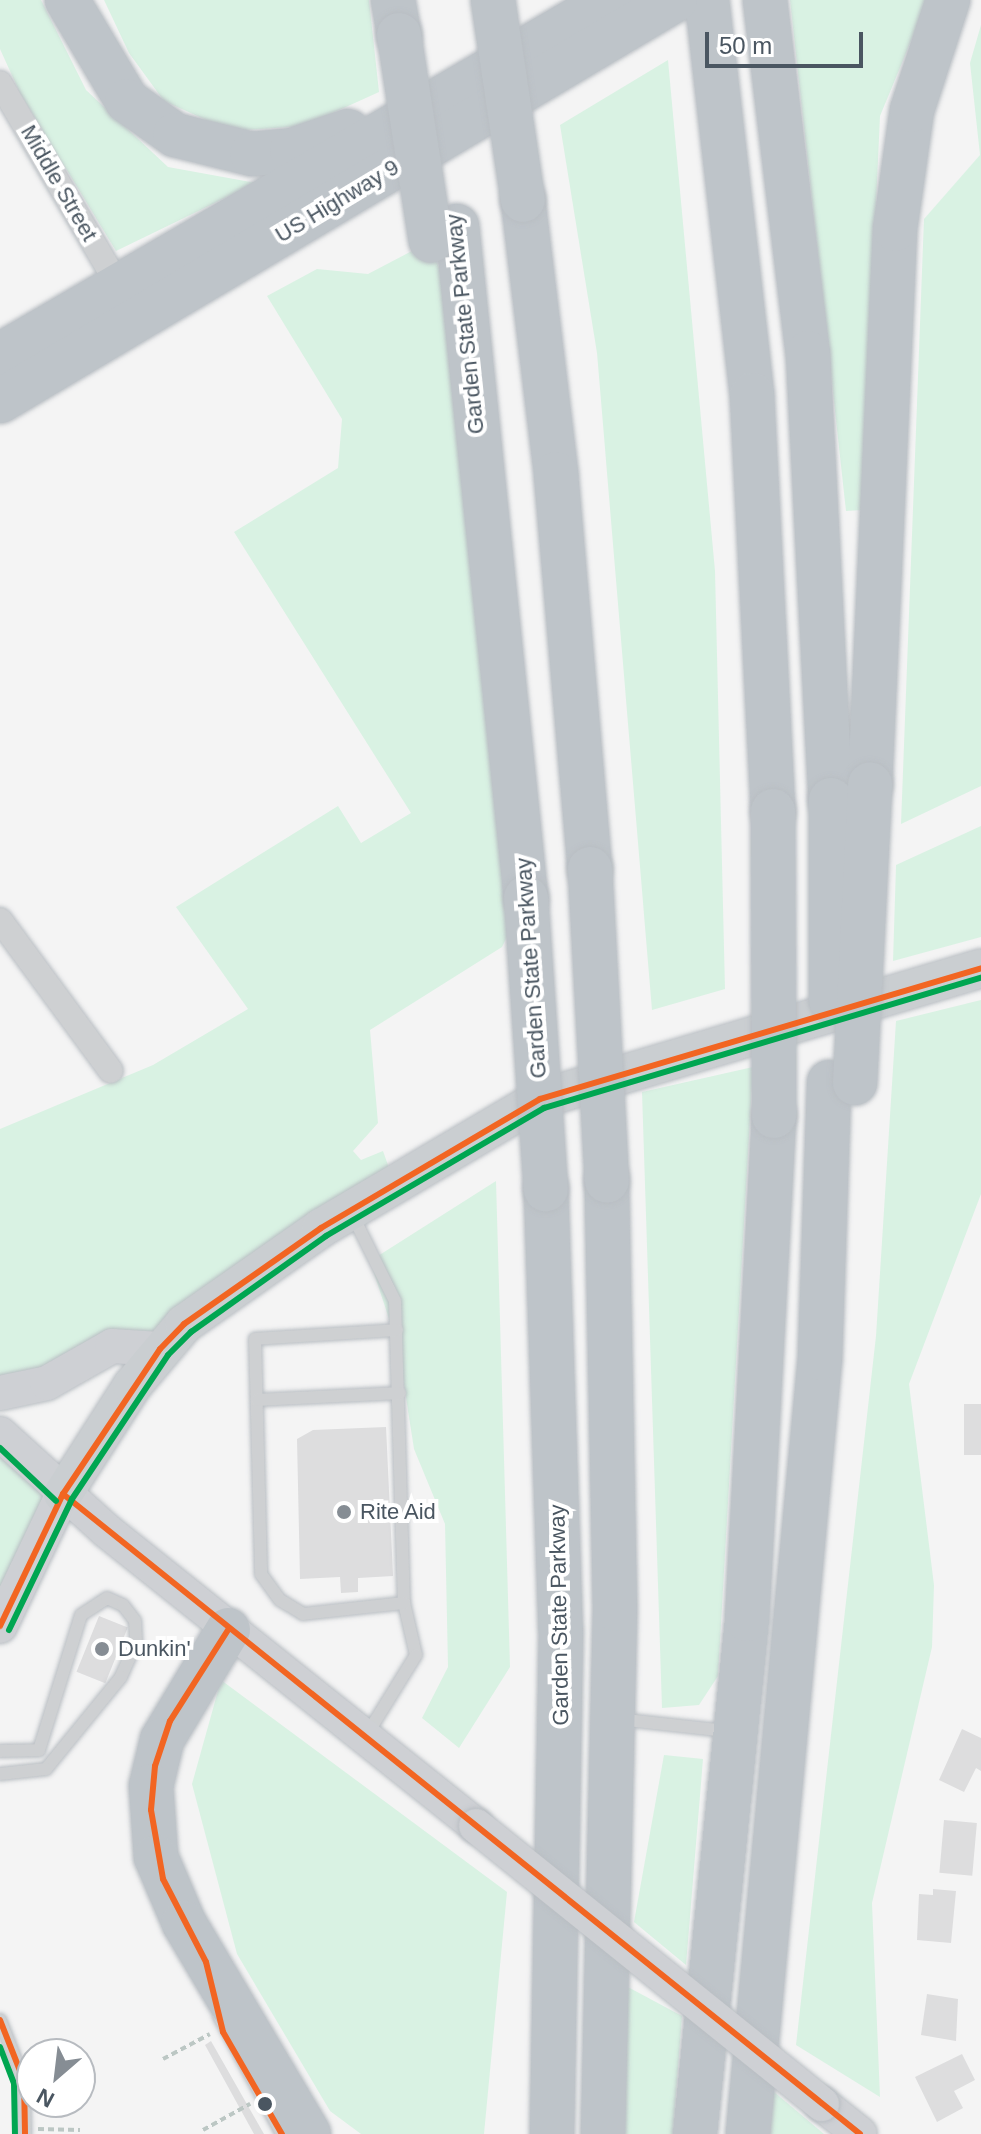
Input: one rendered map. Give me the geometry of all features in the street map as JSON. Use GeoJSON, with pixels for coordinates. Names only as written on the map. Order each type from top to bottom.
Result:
{"type":"FeatureCollection","features":[{"type":"Feature","properties":{"kind":"highway"},"geometry":{"type":"LineString","coordinates":[[67,0],[101,65],[142,114],[193,142],[252,154],[302,148],[354,129],[533,20],[579,0]]}},
{"type":"Feature","properties":{"kind":"highway"},"geometry":{"type":"LineString","coordinates":[[493,0],[523,200],[558,489],[590,869],[607,1181],[615,1718],[603,2134]]}},
{"type":"Feature","properties":{"kind":"highway","name":"US Highway 9"},"geometry":{"type":"LineString","coordinates":[[0,355],[117,283],[610,0]]}},
{"type":"Feature","properties":{"kind":"highway","name":"US Highway 9"},"geometry":{"type":"LineString","coordinates":[[0,401],[675,0]]}},
{"type":"Feature","properties":{"kind":"highway"},"geometry":{"type":"LineString","coordinates":[[695,2134],[738,1732],[774,1116],[773,811],[753,410],[718,72],[707,0]]}},
{"type":"Feature","properties":{"kind":"highway"},"geometry":{"type":"LineString","coordinates":[[748,2134],[820,1358],[842,1083],[850,792],[898,202],[915,97],[948,0]]}},
{"type":"Feature","properties":{"kind":"highway"},"geometry":{"type":"LineString","coordinates":[[767,12],[807,339],[850,792]]}},
{"type":"Feature","properties":{"kind":"highway","name":"Garden State Parkway"},"geometry":{"type":"LineString","coordinates":[[409,14],[470,374],[526,898],[546,1189],[561,1631],[552,2134]]}},
{"type":"Feature","properties":{"kind":"highway"},"geometry":{"type":"LineString","coordinates":[[228,1630],[170,1721],[151,1786],[163,1879],[206,1962],[309,2134]]}},
{"type":"Feature","properties":{"kind":"main road"},"geometry":{"type":"LineString","coordinates":[[0,1626],[63,1494],[160,1349],[221,1297],[350,1210],[540,1099],[981,968]]}},
{"type":"Feature","properties":{"kind":"main road"},"geometry":{"type":"LineString","coordinates":[[0,1393],[47,1383],[112,1346],[160,1349]]}},
{"type":"Feature","properties":{"kind":"main road"},"geometry":{"type":"LineString","coordinates":[[0,1434],[63,1494],[228,1630],[860,2134]]}},
{"type":"Feature","properties":{"kind":"street","name":"Middle Street"},"geometry":{"type":"LineString","coordinates":[[0,83],[117,283]]}},
{"type":"Feature","properties":{"kind":"street"},"geometry":{"type":"LineString","coordinates":[[0,920],[111,1071]]}},
{"type":"Feature","properties":{"kind":"lane"},"geometry":{"type":"LineString","coordinates":[[350,1210],[395,1301],[404,1603],[416,1655],[364,1739]]}},
{"type":"Feature","properties":{"kind":"lane"},"geometry":{"type":"LineString","coordinates":[[397,1330],[255,1339],[261,1574],[280,1600],[303,1614],[404,1603]]}},
{"type":"Feature","properties":{"kind":"lane"},"geometry":{"type":"LineString","coordinates":[[257,1400],[400,1393]]}},
{"type":"Feature","properties":{"kind":"lane"},"geometry":{"type":"LineString","coordinates":[[0,1751],[39,1750],[81,1615],[107,1598],[123,1605],[135,1621],[136,1643],[121,1677],[46,1769],[0,1774]]}},
{"type":"Feature","properties":{"kind":"lane"},"geometry":{"type":"LineString","coordinates":[[615,1718],[738,1732]]}},
{"type":"Feature","properties":{"kind":"lane"},"geometry":{"type":"LineString","coordinates":[[206,1962],[223,2032],[282,2134]]}},
{"type":"Feature","properties":{"kind":"lane"},"geometry":{"type":"LineString","coordinates":[[0,2020],[24,2081],[25,2131]]}},
{"type":"Feature","properties":{"kind":"path"},"geometry":{"type":"LineString","coordinates":[[163,2059],[212,2033]]}},
{"type":"Feature","properties":{"kind":"path"},"geometry":{"type":"LineString","coordinates":[[203,2130],[252,2103]]}},
{"type":"Feature","properties":{"kind":"path"},"geometry":{"type":"LineString","coordinates":[[25,2131],[80,2130]]}},
{"type":"Feature","properties":{"kind":"green space"},"geometry":{"type":"Polygon","coordinates":[[[0,0],[41,0],[86,90],[168,167],[256,183],[116,251],[20,93],[0,49],[0,0]]]}},
{"type":"Feature","properties":{"kind":"green space"},"geometry":{"type":"Polygon","coordinates":[[[104,0],[369,0],[379,92],[304,126],[231,131],[164,101],[129,53],[104,0]]]}},
{"type":"Feature","properties":{"kind":"green space"},"geometry":{"type":"Polygon","coordinates":[[[790,0],[928,0],[880,116],[862,510],[846,511],[790,0]]]}},
{"type":"Feature","properties":{"kind":"green space"},"geometry":{"type":"Polygon","coordinates":[[[981,25],[981,786],[901,824],[924,219],[980,155],[970,63],[981,25]]]}},
{"type":"Feature","properties":{"kind":"green space"},"geometry":{"type":"Polygon","coordinates":[[[668,60],[715,571],[725,989],[652,1010],[597,353],[560,125],[668,60]]]}},
{"type":"Feature","properties":{"kind":"green space"},"geometry":{"type":"Polygon","coordinates":[[[431,241],[470,374],[526,898],[502,947],[370,1030],[378,1123],[353,1151],[361,1160],[383,1151],[395,1185],[184,1324],[0,1393],[0,1129],[153,1065],[248,1009],[176,907],[338,806],[361,843],[411,813],[234,532],[338,468],[342,419],[267,296],[317,269],[368,274],[431,241]]]}},
{"type":"Feature","properties":{"kind":"green space"},"geometry":{"type":"Polygon","coordinates":[[[981,826],[981,937],[893,961],[896,865],[981,826]]]}},
{"type":"Feature","properties":{"kind":"green space"},"geometry":{"type":"Polygon","coordinates":[[[981,1000],[981,1194],[909,1384],[934,1585],[932,1647],[872,1903],[880,2097],[796,2045],[876,1336],[896,1021],[981,1000]]]}},
{"type":"Feature","properties":{"kind":"green space"},"geometry":{"type":"Polygon","coordinates":[[[753,1067],[718,1676],[699,1705],[662,1708],[642,1092],[753,1067]]]}},
{"type":"Feature","properties":{"kind":"green space"},"geometry":{"type":"Polygon","coordinates":[[[496,1181],[510,1667],[459,1748],[422,1718],[448,1667],[445,1524],[414,1449],[398,1346],[370,1261],[496,1181]]]}},
{"type":"Feature","properties":{"kind":"green space"},"geometry":{"type":"Polygon","coordinates":[[[0,1434],[63,1494],[0,1626],[0,1434]]]}},
{"type":"Feature","properties":{"kind":"green space"},"geometry":{"type":"Polygon","coordinates":[[[221,1680],[507,1892],[484,2134],[361,2134],[330,2111],[237,1954],[192,1784],[221,1680]]]}},
{"type":"Feature","properties":{"kind":"green space"},"geometry":{"type":"Polygon","coordinates":[[[664,1755],[703,1759],[686,1965],[634,1922],[664,1755]]]}},
{"type":"Feature","properties":{"kind":"green space"},"geometry":{"type":"Polygon","coordinates":[[[626,1986],[682,2016],[673,2134],[619,2134],[626,1986]]]}},
{"type":"Feature","properties":{"kind":"green space"},"geometry":{"type":"Polygon","coordinates":[[[773,2091],[824,2134],[770,2134],[773,2091]]]}},
{"type":"Feature","properties":{"kind":"building"},"geometry":{"type":"Polygon","coordinates":[[[964,1404],[981,1404],[981,1455],[964,1455],[964,1404]]]}},
{"type":"Feature","properties":{"kind":"building","name":"Rite Aid"},"geometry":{"type":"Polygon","coordinates":[[[386,1427],[393,1576],[358,1578],[358,1592],[341,1593],[340,1577],[300,1579],[297,1439],[313,1430],[386,1427]]]}},
{"type":"Feature","properties":{"kind":"building","name":"Dunkin'"},"geometry":{"type":"Polygon","coordinates":[[[99,1616],[128,1628],[105,1683],[77,1672],[99,1616]]]}},
{"type":"Feature","properties":{"kind":"building"},"geometry":{"type":"Polygon","coordinates":[[[962,1729],[981,1738],[981,1771],[976,1768],[964,1792],[939,1780],[962,1729]]]}},
{"type":"Feature","properties":{"kind":"building"},"geometry":{"type":"Polygon","coordinates":[[[944,1820],[977,1823],[972,1876],[939,1873],[944,1820]]]}},
{"type":"Feature","properties":{"kind":"building"},"geometry":{"type":"Polygon","coordinates":[[[933,1889],[956,1891],[951,1943],[917,1940],[919,1894],[933,1895],[933,1889]]]}},
{"type":"Feature","properties":{"kind":"building"},"geometry":{"type":"Polygon","coordinates":[[[927,1994],[958,1999],[956,2041],[921,2035],[927,1994]]]}},
{"type":"Feature","properties":{"kind":"building"},"geometry":{"type":"Polygon","coordinates":[[[211,2041],[264,2134],[254,2134],[205,2045],[211,2041]]]}},
{"type":"Feature","properties":{"kind":"building"},"geometry":{"type":"Polygon","coordinates":[[[962,2054],[975,2080],[954,2091],[963,2108],[937,2122],[915,2077],[962,2054]]]}},
{"type":"Feature","properties":{"kind":"transit line"},"geometry":{"type":"LineString","coordinates":[[0,1626],[63,1494],[160,1349],[184,1324],[321,1228],[540,1099],[981,968]]}},
{"type":"Feature","properties":{"kind":"transit line"},"geometry":{"type":"LineString","coordinates":[[9,1630],[72,1499],[168,1355],[191,1332],[326,1236],[544,1108],[981,978]]}},
{"type":"Feature","properties":{"kind":"transit line"},"geometry":{"type":"LineString","coordinates":[[0,1448],[56,1501]]}},
{"type":"Feature","properties":{"kind":"transit line"},"geometry":{"type":"LineString","coordinates":[[63,1494],[860,2134]]}},
{"type":"Feature","properties":{"kind":"transit line"},"geometry":{"type":"LineString","coordinates":[[228,1630],[170,1721],[155,1766],[151,1810],[163,1879],[206,1962],[223,2032],[282,2134]]}},
{"type":"Feature","properties":{"kind":"transit line"},"geometry":{"type":"LineString","coordinates":[[0,2020],[24,2081],[25,2134]]}},
{"type":"Feature","properties":{"kind":"transit line"},"geometry":{"type":"LineString","coordinates":[[0,2047],[14,2083],[15,2134]]}},
{"type":"Feature","properties":{"kind":"place","name":"Rite Aid"},"geometry":{"type":"Point","coordinates":[344,1512]}},
{"type":"Feature","properties":{"kind":"place","name":"Dunkin'"},"geometry":{"type":"Point","coordinates":[102,1649]}}]}
